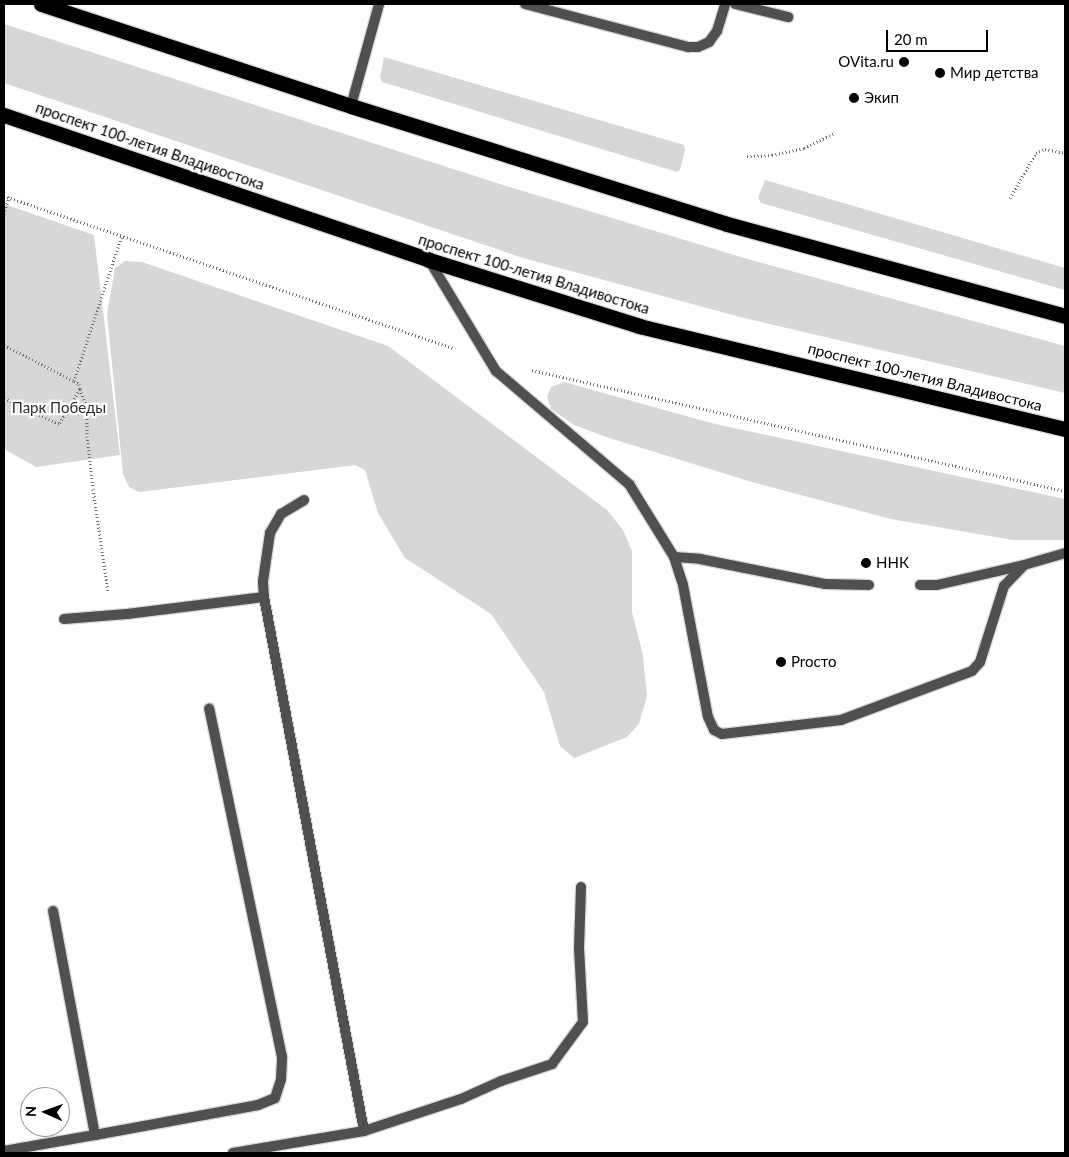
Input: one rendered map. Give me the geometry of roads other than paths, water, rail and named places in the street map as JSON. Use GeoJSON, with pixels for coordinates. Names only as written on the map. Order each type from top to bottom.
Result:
{"type":"FeatureCollection","features":[{"type":"Feature","properties":{"kind":"highway"},"geometry":{"type":"LineString","coordinates":[[41,4],[351,106],[727,224],[1065,316]]}},
{"type":"Feature","properties":{"kind":"highway","name":"проспект 100-летия Владивостока"},"geometry":{"type":"LineString","coordinates":[[4,115],[429,260],[639,326],[1065,429]]}},
{"type":"Feature","properties":{"kind":"lane"},"geometry":{"type":"LineString","coordinates":[[351,106],[379,4]]}},
{"type":"Feature","properties":{"kind":"lane"},"geometry":{"type":"LineString","coordinates":[[525,4],[688,47],[698,47],[709,42],[717,30],[725,4]]}},
{"type":"Feature","properties":{"kind":"lane"},"geometry":{"type":"LineString","coordinates":[[735,4],[788,17]]}},
{"type":"Feature","properties":{"kind":"lane"},"geometry":{"type":"LineString","coordinates":[[429,260],[488,360],[515,389],[629,484],[674,557],[683,584],[708,718],[714,730],[722,734],[841,720],[972,671],[980,662],[1004,586],[1024,565]]}},
{"type":"Feature","properties":{"kind":"lane"},"geometry":{"type":"LineString","coordinates":[[304,500],[281,514],[270,533],[263,581],[264,597],[364,1131]]}},
{"type":"Feature","properties":{"kind":"lane"},"geometry":{"type":"LineString","coordinates":[[920,585],[937,585],[1024,565],[1065,553]]}},
{"type":"Feature","properties":{"kind":"lane"},"geometry":{"type":"LineString","coordinates":[[674,557],[700,559],[826,584],[869,585]]}},
{"type":"Feature","properties":{"kind":"lane"},"geometry":{"type":"LineString","coordinates":[[64,619],[264,597]]}},
{"type":"Feature","properties":{"kind":"lane"},"geometry":{"type":"LineString","coordinates":[[4,1151],[258,1105],[275,1098],[281,1079],[282,1057],[210,709]]}},
{"type":"Feature","properties":{"kind":"lane"},"geometry":{"type":"LineString","coordinates":[[233,1153],[364,1131],[461,1099],[501,1081],[552,1064],[583,1022],[579,948],[581,887]]}},
{"type":"Feature","properties":{"kind":"lane"},"geometry":{"type":"LineString","coordinates":[[53,911],[95,1135]]}},
{"type":"Feature","properties":{"kind":"place","name":"OVita.ru"},"geometry":{"type":"Point","coordinates":[904,62]}},
{"type":"Feature","properties":{"kind":"place","name":"Мир детства"},"geometry":{"type":"Point","coordinates":[940,73]}},
{"type":"Feature","properties":{"kind":"place","name":"Экип"},"geometry":{"type":"Point","coordinates":[854,98]}},
{"type":"Feature","properties":{"kind":"place","name":"ННК"},"geometry":{"type":"Point","coordinates":[866,563]}},
{"type":"Feature","properties":{"kind":"place","name":"Proсто"},"geometry":{"type":"Point","coordinates":[781,662]}},
{"type":"Feature","properties":{"kind":"park label","name":"Парк Победы"},"geometry":{"type":"Point","coordinates":[59,408]}}]}
